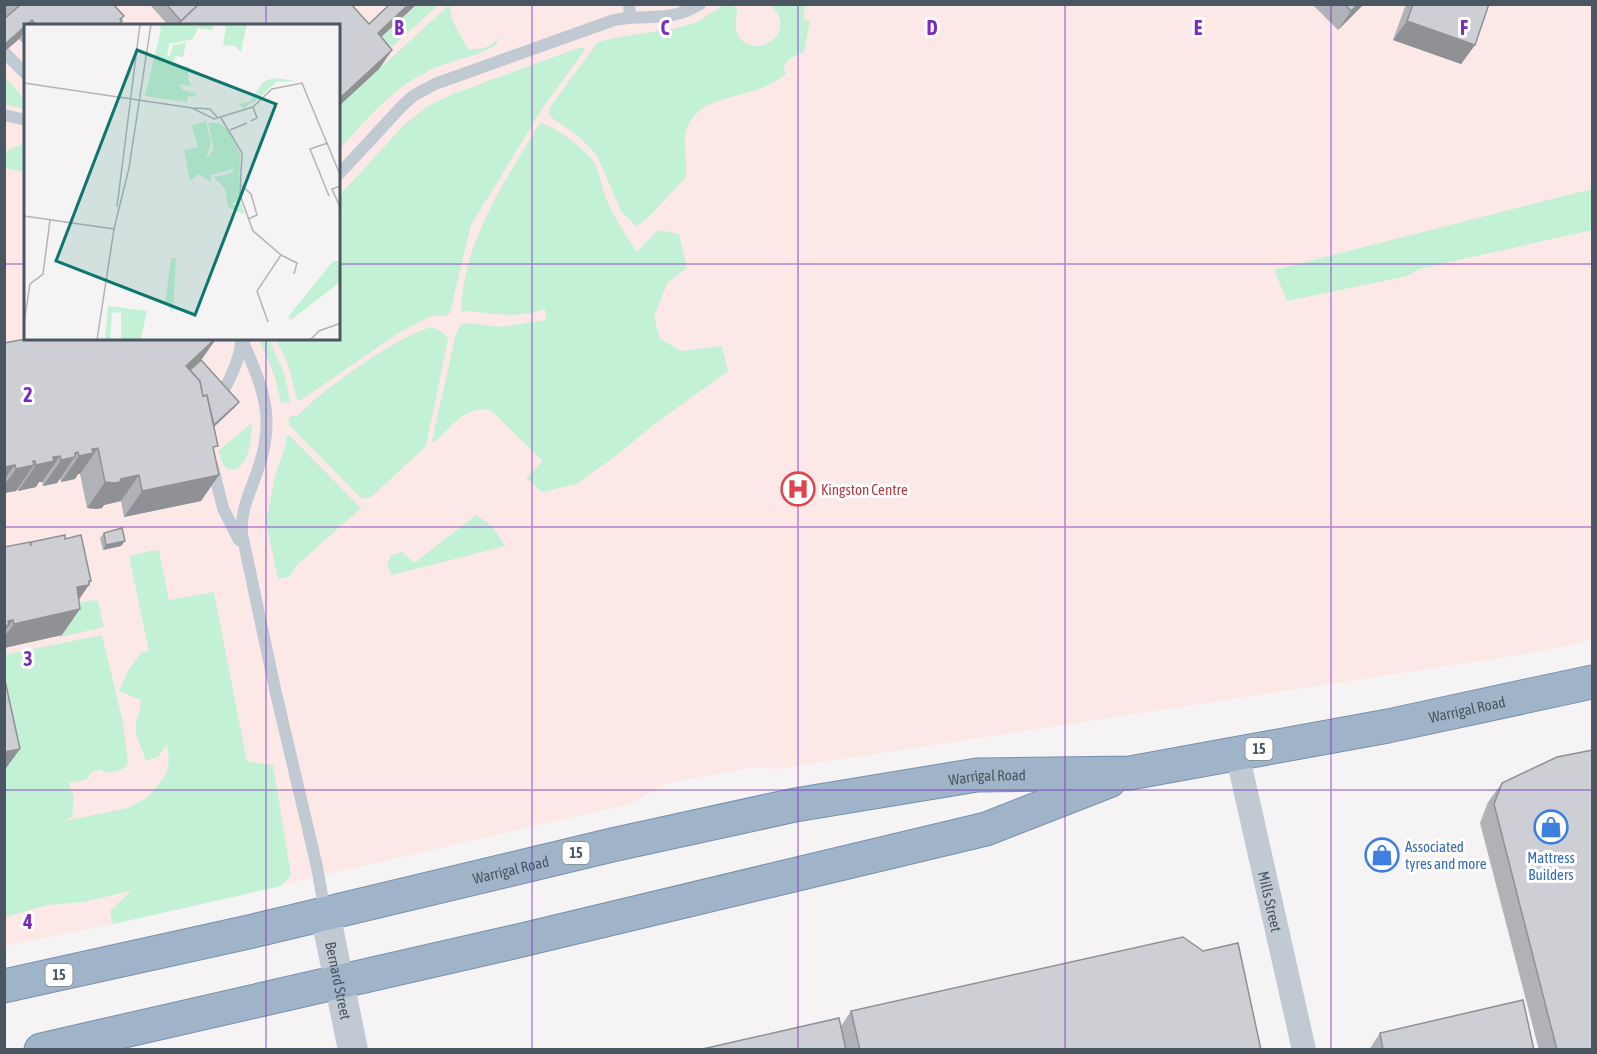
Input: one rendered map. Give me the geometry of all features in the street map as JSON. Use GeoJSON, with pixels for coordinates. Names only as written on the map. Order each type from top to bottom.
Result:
{"type":"FeatureCollection","features":[{"type":"Feature","properties":{"kind":"highway","name":"Warrigal Road"},"geometry":{"type":"LineString","coordinates":[[4,986],[325,913],[612,844],[795,805],[977,775],[1130,773],[1450,714],[1593,682]]}},
{"type":"Feature","properties":{"kind":"highway","name":"Warrigal Road"},"geometry":{"type":"LineString","coordinates":[[41,1050],[986,829],[1130,773]]}},
{"type":"Feature","properties":{"kind":"street","name":"Mills Street"},"geometry":{"type":"LineString","coordinates":[[1237,753],[1304,1050]]}},
{"type":"Feature","properties":{"kind":"street","name":"Bernard Street"},"geometry":{"type":"LineString","coordinates":[[325,913],[353,1050]]}},
{"type":"Feature","properties":{"kind":"lane"},"geometry":{"type":"LineString","coordinates":[[629,4],[630,18]]}},
{"type":"Feature","properties":{"kind":"lane"},"geometry":{"type":"LineString","coordinates":[[340,173],[396,110],[423,91],[614,20],[663,18],[700,4]]}},
{"type":"Feature","properties":{"kind":"lane"},"geometry":{"type":"LineString","coordinates":[[5,53],[24,72]]}},
{"type":"Feature","properties":{"kind":"lane"},"geometry":{"type":"LineString","coordinates":[[4,115],[24,120]]}},
{"type":"Feature","properties":{"kind":"lane"},"geometry":{"type":"LineString","coordinates":[[208,412],[226,387],[242,340]]}},
{"type":"Feature","properties":{"kind":"lane"},"geometry":{"type":"LineString","coordinates":[[242,340],[262,388],[267,420],[266,438],[258,470],[242,515],[242,534],[317,867],[325,913]]}},
{"type":"Feature","properties":{"kind":"lane"},"geometry":{"type":"LineString","coordinates":[[208,449],[223,507],[240,542],[248,567]]}},
{"type":"Feature","properties":{"kind":"shaded area","name":"Kingston Centre"},"geometry":{"type":"Polygon","coordinates":[[[5,5],[1592,5],[1592,640],[1531,653],[777,769],[753,767],[668,783],[630,804],[113,924],[5,946],[5,5]]]}},
{"type":"Feature","properties":{"kind":"green space"},"geometry":{"type":"Polygon","coordinates":[[[417,5],[438,5],[375,62],[365,52],[417,5]]]}},
{"type":"Feature","properties":{"kind":"green space"},"geometry":{"type":"Polygon","coordinates":[[[449,5],[453,22],[468,49],[485,48],[497,38],[497,44],[491,48],[432,69],[405,85],[381,105],[340,149],[340,105],[449,5]]]}},
{"type":"Feature","properties":{"kind":"green space"},"geometry":{"type":"Polygon","coordinates":[[[724,5],[733,5],[737,10],[736,29],[741,40],[749,45],[759,46],[776,37],[780,28],[779,17],[771,5],[811,5],[805,6],[803,20],[810,21],[804,52],[790,58],[783,67],[786,74],[773,83],[713,103],[698,112],[685,134],[685,178],[653,213],[636,226],[621,211],[597,155],[578,136],[552,118],[549,113],[550,107],[598,42],[674,29],[697,22],[724,5]]]}},
{"type":"Feature","properties":{"kind":"green space"},"geometry":{"type":"Polygon","coordinates":[[[581,47],[584,48],[544,106],[471,225],[450,313],[425,319],[397,334],[301,400],[297,400],[288,364],[276,340],[340,340],[340,195],[404,125],[428,106],[453,94],[581,47]]]}},
{"type":"Feature","properties":{"kind":"green space"},"geometry":{"type":"Polygon","coordinates":[[[5,77],[24,99],[24,109],[5,104],[5,77]]]}},
{"type":"Feature","properties":{"kind":"green space"},"geometry":{"type":"Polygon","coordinates":[[[541,123],[569,139],[593,161],[608,203],[637,252],[658,230],[679,234],[687,268],[667,283],[654,317],[660,339],[681,351],[722,346],[728,371],[576,484],[542,492],[526,478],[543,461],[492,411],[483,409],[467,413],[435,442],[432,441],[455,337],[460,325],[470,323],[499,327],[546,320],[545,309],[513,315],[461,311],[464,285],[478,236],[500,191],[541,123]]]}},
{"type":"Feature","properties":{"kind":"green space"},"geometry":{"type":"Polygon","coordinates":[[[24,143],[24,172],[5,168],[5,152],[24,143]]]}},
{"type":"Feature","properties":{"kind":"green space"},"geometry":{"type":"Polygon","coordinates":[[[1592,189],[1592,230],[1419,269],[1407,276],[1287,301],[1274,270],[1592,189]]]}},
{"type":"Feature","properties":{"kind":"green space"},"geometry":{"type":"Polygon","coordinates":[[[433,327],[445,334],[448,340],[426,446],[371,497],[362,499],[290,426],[288,420],[291,416],[298,416],[323,393],[362,364],[403,339],[433,327]]]}},
{"type":"Feature","properties":{"kind":"green space"},"geometry":{"type":"Polygon","coordinates":[[[259,340],[269,340],[285,376],[290,402],[281,403],[275,377],[259,340]]]}},
{"type":"Feature","properties":{"kind":"green space"},"geometry":{"type":"Polygon","coordinates":[[[252,423],[245,460],[237,469],[227,469],[218,451],[252,423]]]}},
{"type":"Feature","properties":{"kind":"green space"},"geometry":{"type":"Polygon","coordinates":[[[289,435],[361,508],[297,565],[289,577],[278,579],[266,522],[275,476],[286,444],[286,437],[289,435]]]}},
{"type":"Feature","properties":{"kind":"green space"},"geometry":{"type":"Polygon","coordinates":[[[476,515],[492,526],[505,546],[392,575],[387,565],[391,555],[402,552],[414,563],[476,515]]]}},
{"type":"Feature","properties":{"kind":"green space"},"geometry":{"type":"Polygon","coordinates":[[[159,551],[169,600],[214,592],[247,762],[273,765],[291,875],[281,886],[113,924],[110,911],[131,891],[83,902],[48,905],[5,917],[4,655],[102,635],[123,722],[128,763],[119,770],[106,773],[100,769],[90,773],[87,779],[69,783],[74,797],[72,817],[64,821],[128,808],[148,797],[167,773],[169,760],[167,744],[159,756],[146,761],[136,729],[141,700],[119,691],[128,671],[142,652],[149,651],[129,556],[159,551]]]}},
{"type":"Feature","properties":{"kind":"green space"},"geometry":{"type":"Polygon","coordinates":[[[98,601],[104,627],[61,637],[75,604],[98,601]]]}},
{"type":"Feature","properties":{"kind":"building"},"geometry":{"type":"Polygon","coordinates":[[[18,4],[113,4],[124,16],[120,19],[122,21],[119,24],[35,24],[32,20],[24,24],[24,27],[4,45],[4,19],[19,6],[18,4]]]}},
{"type":"Feature","properties":{"kind":"building"},"geometry":{"type":"Polygon","coordinates":[[[166,4],[195,4],[197,6],[181,21],[166,4]]]}},
{"type":"Feature","properties":{"kind":"building"},"geometry":{"type":"Polygon","coordinates":[[[199,4],[351,4],[369,24],[390,4],[409,4],[378,33],[392,50],[340,98],[340,24],[178,24],[199,4]]]}},
{"type":"Feature","properties":{"kind":"building"},"geometry":{"type":"Polygon","coordinates":[[[1345,4],[1358,4],[1351,11],[1345,4]]]}},
{"type":"Feature","properties":{"kind":"building"},"geometry":{"type":"Polygon","coordinates":[[[1413,4],[1489,4],[1475,45],[1407,21],[1413,4]]]}},
{"type":"Feature","properties":{"kind":"building"},"geometry":{"type":"Polygon","coordinates":[[[24,339],[214,340],[186,366],[200,381],[203,396],[207,395],[218,446],[213,447],[219,475],[142,491],[139,475],[121,479],[120,482],[105,482],[98,448],[92,449],[93,453],[79,456],[78,452],[75,453],[75,457],[61,460],[60,456],[53,457],[54,461],[36,465],[33,461],[34,465],[16,469],[15,465],[5,467],[6,471],[4,471],[4,343],[24,339]]]}},
{"type":"Feature","properties":{"kind":"building"},"geometry":{"type":"Polygon","coordinates":[[[201,360],[239,402],[214,425],[207,395],[203,396],[200,381],[190,370],[201,360]]]}},
{"type":"Feature","properties":{"kind":"building"},"geometry":{"type":"Polygon","coordinates":[[[122,528],[125,541],[106,545],[104,533],[122,528]]]}},
{"type":"Feature","properties":{"kind":"building"},"geometry":{"type":"Polygon","coordinates":[[[65,535],[65,539],[81,535],[91,581],[89,585],[77,587],[80,609],[14,624],[13,620],[8,621],[9,625],[4,626],[4,547],[30,542],[31,546],[31,542],[65,535]]]}},
{"type":"Feature","properties":{"kind":"building"},"geometry":{"type":"Polygon","coordinates":[[[4,676],[20,749],[4,752],[4,676]]]}},
{"type":"Feature","properties":{"kind":"building"},"geometry":{"type":"Polygon","coordinates":[[[1593,750],[1593,1050],[1557,1050],[1494,804],[1502,783],[1557,757],[1593,750]]]}},
{"type":"Feature","properties":{"kind":"building"},"geometry":{"type":"Polygon","coordinates":[[[1183,937],[1203,951],[1238,943],[1261,1050],[860,1050],[851,1011],[1183,937]]]}},
{"type":"Feature","properties":{"kind":"building"},"geometry":{"type":"Polygon","coordinates":[[[1523,1000],[1534,1050],[1383,1050],[1380,1033],[1523,1000]]]}},
{"type":"Feature","properties":{"kind":"building"},"geometry":{"type":"Polygon","coordinates":[[[839,1018],[846,1050],[698,1050],[839,1018]]]}},
{"type":"Feature","properties":{"kind":"place","name":"Kingston Centre"},"geometry":{"type":"Point","coordinates":[798,489]}},
{"type":"Feature","properties":{"kind":"place","name":"Mattress Builders"},"geometry":{"type":"Point","coordinates":[1551,827]}},
{"type":"Feature","properties":{"kind":"place","name":"Associated tyres and more"},"geometry":{"type":"Point","coordinates":[1382,855]}}]}
